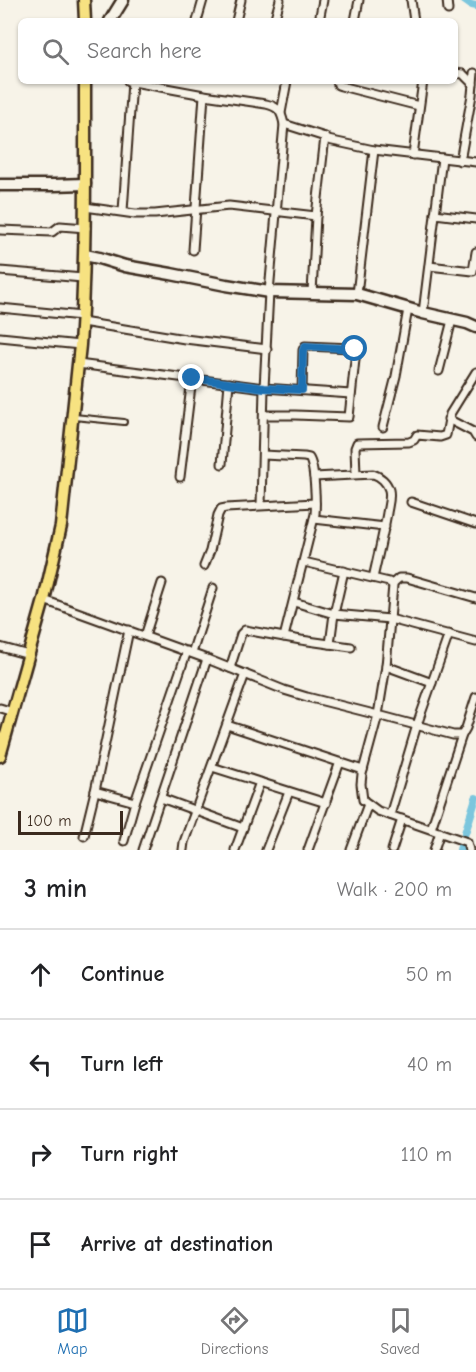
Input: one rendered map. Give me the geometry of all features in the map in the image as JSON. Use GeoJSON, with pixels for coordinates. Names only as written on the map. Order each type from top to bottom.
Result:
{"type":"FeatureCollection","features":[{"type":"Feature","properties":{"kind":"main road"},"geometry":{"type":"LineString","coordinates":[[84,0],[85,18]]}},
{"type":"Feature","properties":{"kind":"main road"},"geometry":{"type":"LineString","coordinates":[[0,756],[44,600],[62,526],[82,319],[86,228],[86,84]]}},
{"type":"Feature","properties":{"kind":"street"},"geometry":{"type":"LineString","coordinates":[[112,18],[123,0]]}},
{"type":"Feature","properties":{"kind":"street"},"geometry":{"type":"LineString","coordinates":[[198,18],[202,0]]}},
{"type":"Feature","properties":{"kind":"street"},"geometry":{"type":"LineString","coordinates":[[237,18],[241,0]]}},
{"type":"Feature","properties":{"kind":"street"},"geometry":{"type":"LineString","coordinates":[[275,18],[280,0]]}},
{"type":"Feature","properties":{"kind":"street"},"geometry":{"type":"LineString","coordinates":[[320,18],[323,0]]}},
{"type":"Feature","properties":{"kind":"street"},"geometry":{"type":"LineString","coordinates":[[356,18],[359,0]]}},
{"type":"Feature","properties":{"kind":"street"},"geometry":{"type":"LineString","coordinates":[[411,0],[414,18]]}},
{"type":"Feature","properties":{"kind":"street"},"geometry":{"type":"LineString","coordinates":[[447,0],[448,10]]}},
{"type":"Feature","properties":{"kind":"street"},"geometry":{"type":"LineString","coordinates":[[458,73],[463,74],[473,84]]}},
{"type":"Feature","properties":{"kind":"street"},"geometry":{"type":"LineString","coordinates":[[460,160],[469,116],[474,73]]}},
{"type":"Feature","properties":{"kind":"street"},"geometry":{"type":"LineString","coordinates":[[123,211],[130,84]]}},
{"type":"Feature","properties":{"kind":"street"},"geometry":{"type":"LineString","coordinates":[[146,84],[266,104],[275,106],[281,113],[284,124],[269,292],[261,505]]}},
{"type":"Feature","properties":{"kind":"street"},"geometry":{"type":"LineString","coordinates":[[281,113],[286,84]]}},
{"type":"Feature","properties":{"kind":"street"},"geometry":{"type":"LineString","coordinates":[[338,84],[419,106]]}},
{"type":"Feature","properties":{"kind":"street"},"geometry":{"type":"LineString","coordinates":[[412,155],[423,84]]}},
{"type":"Feature","properties":{"kind":"street"},"geometry":{"type":"LineString","coordinates":[[193,250],[204,95]]}},
{"type":"Feature","properties":{"kind":"street"},"geometry":{"type":"LineString","coordinates":[[284,124],[328,140],[374,150],[476,162]]}},
{"type":"Feature","properties":{"kind":"street"},"geometry":{"type":"LineString","coordinates":[[312,293],[316,216],[325,137]]}},
{"type":"Feature","properties":{"kind":"street"},"geometry":{"type":"LineString","coordinates":[[357,294],[374,150]]}},
{"type":"Feature","properties":{"kind":"street"},"geometry":{"type":"LineString","coordinates":[[423,313],[442,158]]}},
{"type":"Feature","properties":{"kind":"street"},"geometry":{"type":"LineString","coordinates":[[0,185],[85,184]]}},
{"type":"Feature","properties":{"kind":"street"},"geometry":{"type":"LineString","coordinates":[[85,207],[135,214],[155,214],[229,206],[316,216]]}},
{"type":"Feature","properties":{"kind":"street"},"geometry":{"type":"LineString","coordinates":[[435,214],[476,219]]}},
{"type":"Feature","properties":{"kind":"street"},"geometry":{"type":"LineString","coordinates":[[0,230],[52,232],[60,226],[86,228]]}},
{"type":"Feature","properties":{"kind":"street"},"geometry":{"type":"LineString","coordinates":[[429,266],[472,271],[476,252]]}},
{"type":"Feature","properties":{"kind":"street"},"geometry":{"type":"LineString","coordinates":[[85,255],[125,266],[269,292],[357,294],[476,327]]}},
{"type":"Feature","properties":{"kind":"street"},"geometry":{"type":"LineString","coordinates":[[0,271],[83,278]]}},
{"type":"Feature","properties":{"kind":"street"},"geometry":{"type":"LineString","coordinates":[[0,308],[82,319],[185,339],[267,349]]}},
{"type":"Feature","properties":{"kind":"street"},"geometry":{"type":"LineString","coordinates":[[383,427],[396,376],[408,309]]}},
{"type":"Feature","properties":{"kind":"street"},"geometry":{"type":"LineString","coordinates":[[439,371],[452,320]]}},
{"type":"Feature","properties":{"kind":"street"},"geometry":{"type":"LineString","coordinates":[[0,338],[80,345]]}},
{"type":"Feature","properties":{"kind":"street"},"geometry":{"type":"LineString","coordinates":[[264,415],[348,418],[356,350],[309,345],[304,348],[302,390]]}},
{"type":"Feature","properties":{"kind":"street"},"geometry":{"type":"LineString","coordinates":[[78,364],[264,388],[351,394]]}},
{"type":"Feature","properties":{"kind":"street"},"geometry":{"type":"LineString","coordinates":[[356,474],[355,448],[357,443],[409,442],[417,435],[444,437],[447,433],[450,414],[476,372]]}},
{"type":"Feature","properties":{"kind":"street"},"geometry":{"type":"LineString","coordinates":[[180,477],[192,378]]}},
{"type":"Feature","properties":{"kind":"street"},"geometry":{"type":"LineString","coordinates":[[222,464],[229,383]]}},
{"type":"Feature","properties":{"kind":"street"},"geometry":{"type":"LineString","coordinates":[[448,419],[473,432],[476,437]]}},
{"type":"Feature","properties":{"kind":"street"},"geometry":{"type":"LineString","coordinates":[[263,455],[304,457],[309,459],[313,466],[314,519],[284,638]]}},
{"type":"Feature","properties":{"kind":"street"},"geometry":{"type":"LineString","coordinates":[[314,477],[376,475],[387,485],[390,499],[373,578]]}},
{"type":"Feature","properties":{"kind":"street"},"geometry":{"type":"LineString","coordinates":[[411,502],[476,524]]}},
{"type":"Feature","properties":{"kind":"street"},"geometry":{"type":"LineString","coordinates":[[204,566],[221,509],[315,503]]}},
{"type":"Feature","properties":{"kind":"street"},"geometry":{"type":"LineString","coordinates":[[314,519],[385,527]]}},
{"type":"Feature","properties":{"kind":"street"},"geometry":{"type":"LineString","coordinates":[[304,562],[392,584]]}},
{"type":"Feature","properties":{"kind":"street"},"geometry":{"type":"LineString","coordinates":[[330,644],[344,571]]}},
{"type":"Feature","properties":{"kind":"street"},"geometry":{"type":"LineString","coordinates":[[392,584],[399,578],[407,578],[476,598]]}},
{"type":"Feature","properties":{"kind":"street"},"geometry":{"type":"LineString","coordinates":[[145,636],[162,583]]}},
{"type":"Feature","properties":{"kind":"street"},"geometry":{"type":"LineString","coordinates":[[392,584],[386,666],[378,715],[363,770],[361,784],[363,800],[378,811],[456,838],[470,846]]}},
{"type":"Feature","properties":{"kind":"street"},"geometry":{"type":"LineString","coordinates":[[124,841],[135,802],[213,588]]}},
{"type":"Feature","properties":{"kind":"street"},"geometry":{"type":"LineString","coordinates":[[44,600],[207,658],[307,697],[453,735],[462,735]]}},
{"type":"Feature","properties":{"kind":"street"},"geometry":{"type":"LineString","coordinates":[[294,602],[334,614],[390,619],[476,642]]}},
{"type":"Feature","properties":{"kind":"street"},"geometry":{"type":"LineString","coordinates":[[84,836],[129,630]]}},
{"type":"Feature","properties":{"kind":"street"},"geometry":{"type":"LineString","coordinates":[[230,668],[242,632],[249,630],[284,638],[351,647]]}},
{"type":"Feature","properties":{"kind":"street"},"geometry":{"type":"LineString","coordinates":[[390,815],[417,725],[449,634]]}},
{"type":"Feature","properties":{"kind":"street"},"geometry":{"type":"LineString","coordinates":[[0,647],[29,655]]}},
{"type":"Feature","properties":{"kind":"street"},"geometry":{"type":"LineString","coordinates":[[143,850],[207,658]]}},
{"type":"Feature","properties":{"kind":"street"},"geometry":{"type":"LineString","coordinates":[[386,666],[432,683]]}},
{"type":"Feature","properties":{"kind":"street"},"geometry":{"type":"LineString","coordinates":[[183,850],[245,674]]}},
{"type":"Feature","properties":{"kind":"street"},"geometry":{"type":"LineString","coordinates":[[431,829],[476,697]]}},
{"type":"Feature","properties":{"kind":"street"},"geometry":{"type":"LineString","coordinates":[[0,708],[13,711]]}},
{"type":"Feature","properties":{"kind":"street"},"geometry":{"type":"LineString","coordinates":[[227,725],[363,770]]}},
{"type":"Feature","properties":{"kind":"street"},"geometry":{"type":"LineString","coordinates":[[308,850],[340,762]]}},
{"type":"Feature","properties":{"kind":"street"},"geometry":{"type":"LineString","coordinates":[[212,767],[326,802]]}},
{"type":"Feature","properties":{"kind":"street"},"geometry":{"type":"LineString","coordinates":[[235,850],[260,782]]}},
{"type":"Feature","properties":{"kind":"street"},"geometry":{"type":"LineString","coordinates":[[95,791],[135,802]]}},
{"type":"Feature","properties":{"kind":"street"},"geometry":{"type":"LineString","coordinates":[[266,850],[289,792]]}},
{"type":"Feature","properties":{"kind":"street"},"geometry":{"type":"LineString","coordinates":[[161,798],[243,828]]}},
{"type":"Feature","properties":{"kind":"street"},"geometry":{"type":"LineString","coordinates":[[351,850],[368,804]]}},
{"type":"Feature","properties":{"kind":"street"},"geometry":{"type":"LineString","coordinates":[[392,850],[402,819]]}},
{"type":"Feature","properties":{"kind":"street"},"geometry":{"type":"LineString","coordinates":[[434,850],[440,832]]}},
{"type":"Feature","properties":{"kind":"lane"},"geometry":{"type":"LineString","coordinates":[[73,417],[124,422]]}},
{"type":"Feature","properties":{"kind":"waterway"},"geometry":{"type":"LineString","coordinates":[[464,0],[476,6]]}},
{"type":"Feature","properties":{"kind":"waterway"},"geometry":{"type":"LineString","coordinates":[[465,833],[476,798]]}},
{"type":"Feature","properties":{"kind":"waterway"},"geometry":{"type":"LineString","coordinates":[[460,850],[461,846]]}},
{"type":"Feature","properties":{"kind":"route"},"geometry":{"type":"LineString","coordinates":[[192,378],[264,388],[302,390],[305,346],[355,349]]}}]}
